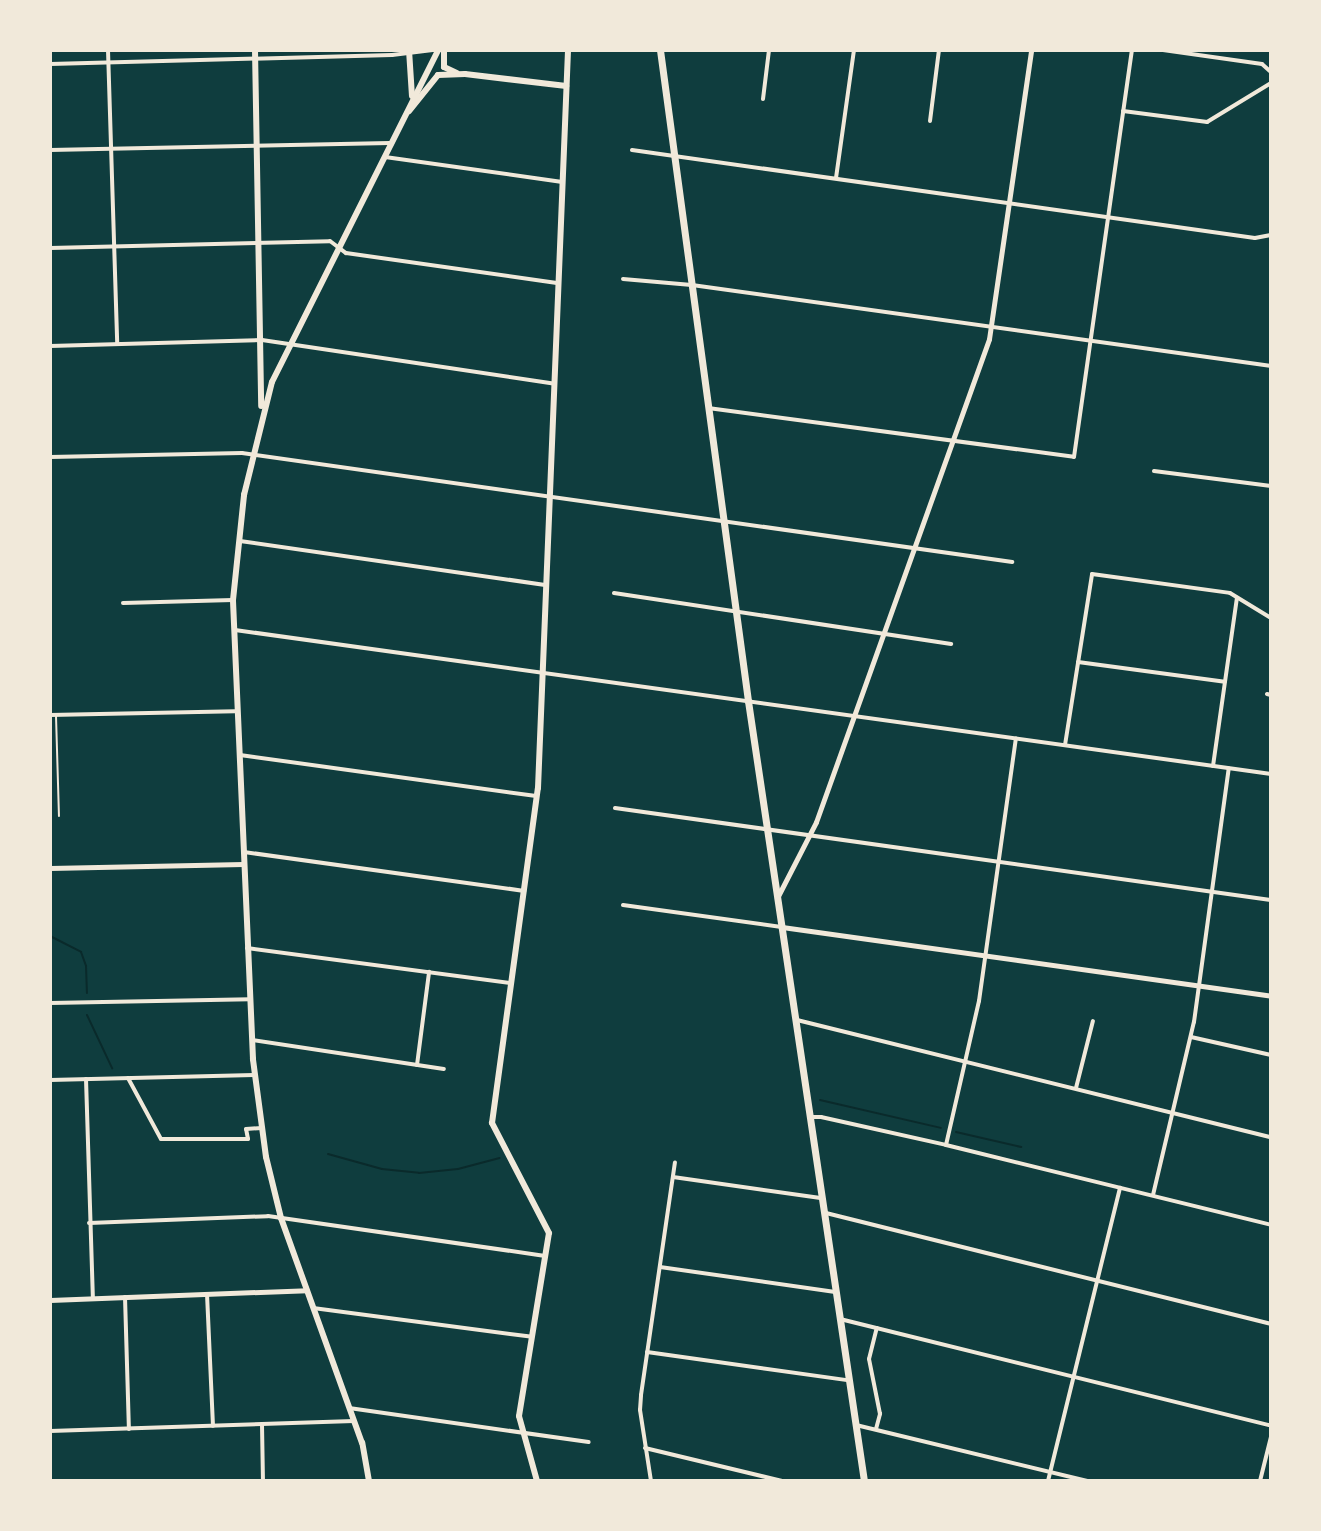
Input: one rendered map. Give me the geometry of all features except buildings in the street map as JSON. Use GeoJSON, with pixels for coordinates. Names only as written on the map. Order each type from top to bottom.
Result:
{"type":"FeatureCollection","features":[{"type":"Feature","properties":{"kind":"main road"},"geometry":{"type":"LineString","coordinates":[[369,1481],[362,1443],[281,1218],[262,1128],[252,1040],[235,711],[233,600],[237,541],[261,416],[272,382],[435,50]]}},
{"type":"Feature","properties":{"kind":"main road"},"geometry":{"type":"LineString","coordinates":[[444,50],[444,67],[465,74]]}},
{"type":"Feature","properties":{"kind":"main road"},"geometry":{"type":"LineString","coordinates":[[537,1481],[519,1416],[548,1225],[492,1123],[537,796],[568,50]]}},
{"type":"Feature","properties":{"kind":"main road"},"geometry":{"type":"LineString","coordinates":[[660,50],[776,898],[864,1481]]}},
{"type":"Feature","properties":{"kind":"main road"},"geometry":{"type":"LineString","coordinates":[[410,51],[412,100]]}},
{"type":"Feature","properties":{"kind":"main road"},"geometry":{"type":"LineString","coordinates":[[255,54],[261,416]]}},
{"type":"Feature","properties":{"kind":"main road"},"geometry":{"type":"LineString","coordinates":[[407,112],[417,104],[434,76],[465,74],[566,86]]}},
{"type":"Feature","properties":{"kind":"street"},"geometry":{"type":"LineString","coordinates":[[108,50],[117,344]]}},
{"type":"Feature","properties":{"kind":"street"},"geometry":{"type":"LineString","coordinates":[[50,64],[255,54],[435,50]]}},
{"type":"Feature","properties":{"kind":"street"},"geometry":{"type":"LineString","coordinates":[[763,99],[769,50]]}},
{"type":"Feature","properties":{"kind":"street"},"geometry":{"type":"LineString","coordinates":[[836,178],[854,50]]}},
{"type":"Feature","properties":{"kind":"street"},"geometry":{"type":"LineString","coordinates":[[930,121],[939,50]]}},
{"type":"Feature","properties":{"kind":"street"},"geometry":{"type":"LineString","coordinates":[[776,898],[811,835],[992,328],[1031,50]]}},
{"type":"Feature","properties":{"kind":"street"},"geometry":{"type":"LineString","coordinates":[[708,408],[1074,457],[1132,50]]}},
{"type":"Feature","properties":{"kind":"street"},"geometry":{"type":"LineString","coordinates":[[1163,50],[1262,64],[1271,72]]}},
{"type":"Feature","properties":{"kind":"street"},"geometry":{"type":"LineString","coordinates":[[1123,111],[1207,122],[1271,83]]}},
{"type":"Feature","properties":{"kind":"street"},"geometry":{"type":"LineString","coordinates":[[50,150],[390,143]]}},
{"type":"Feature","properties":{"kind":"street"},"geometry":{"type":"LineString","coordinates":[[632,150],[1255,238],[1271,235]]}},
{"type":"Feature","properties":{"kind":"street"},"geometry":{"type":"LineString","coordinates":[[383,156],[563,182]]}},
{"type":"Feature","properties":{"kind":"street"},"geometry":{"type":"LineString","coordinates":[[50,248],[330,241],[346,253],[559,283]]}},
{"type":"Feature","properties":{"kind":"street"},"geometry":{"type":"LineString","coordinates":[[623,279],[692,285],[1271,366]]}},
{"type":"Feature","properties":{"kind":"street"},"geometry":{"type":"LineString","coordinates":[[50,346],[262,340],[555,384]]}},
{"type":"Feature","properties":{"kind":"street"},"geometry":{"type":"LineString","coordinates":[[50,457],[253,454],[1012,562]]}},
{"type":"Feature","properties":{"kind":"street"},"geometry":{"type":"LineString","coordinates":[[1154,471],[1271,486]]}},
{"type":"Feature","properties":{"kind":"street"},"geometry":{"type":"LineString","coordinates":[[237,541],[547,585]]}},
{"type":"Feature","properties":{"kind":"street"},"geometry":{"type":"LineString","coordinates":[[1065,745],[1089,583],[1097,572],[1230,593],[1271,618]]}},
{"type":"Feature","properties":{"kind":"street"},"geometry":{"type":"LineString","coordinates":[[614,593],[951,644]]}},
{"type":"Feature","properties":{"kind":"street"},"geometry":{"type":"LineString","coordinates":[[1213,766],[1237,598]]}},
{"type":"Feature","properties":{"kind":"street"},"geometry":{"type":"LineString","coordinates":[[123,603],[233,600]]}},
{"type":"Feature","properties":{"kind":"street"},"geometry":{"type":"LineString","coordinates":[[233,629],[1271,774]]}},
{"type":"Feature","properties":{"kind":"street"},"geometry":{"type":"LineString","coordinates":[[1078,662],[1225,682]]}},
{"type":"Feature","properties":{"kind":"street"},"geometry":{"type":"LineString","coordinates":[[53,715],[235,711]]}},
{"type":"Feature","properties":{"kind":"street"},"geometry":{"type":"LineString","coordinates":[[946,1145],[986,956],[1016,739]]}},
{"type":"Feature","properties":{"kind":"street"},"geometry":{"type":"LineString","coordinates":[[237,755],[537,796]]}},
{"type":"Feature","properties":{"kind":"street"},"geometry":{"type":"LineString","coordinates":[[1153,1195],[1194,1022],[1229,768]]}},
{"type":"Feature","properties":{"kind":"street"},"geometry":{"type":"LineString","coordinates":[[615,808],[1271,900]]}},
{"type":"Feature","properties":{"kind":"street"},"geometry":{"type":"LineString","coordinates":[[242,852],[524,891]]}},
{"type":"Feature","properties":{"kind":"street"},"geometry":{"type":"LineString","coordinates":[[50,868],[243,864]]}},
{"type":"Feature","properties":{"kind":"street"},"geometry":{"type":"LineString","coordinates":[[623,905],[1271,996]]}},
{"type":"Feature","properties":{"kind":"street"},"geometry":{"type":"LineString","coordinates":[[247,948],[511,983]]}},
{"type":"Feature","properties":{"kind":"street"},"geometry":{"type":"LineString","coordinates":[[417,1065],[429,972]]}},
{"type":"Feature","properties":{"kind":"street"},"geometry":{"type":"LineString","coordinates":[[50,1003],[250,999]]}},
{"type":"Feature","properties":{"kind":"street"},"geometry":{"type":"LineString","coordinates":[[794,1020],[1271,1137]]}},
{"type":"Feature","properties":{"kind":"street"},"geometry":{"type":"LineString","coordinates":[[1075,1088],[1093,1021]]}},
{"type":"Feature","properties":{"kind":"street"},"geometry":{"type":"LineString","coordinates":[[1191,1037],[1271,1055]]}},
{"type":"Feature","properties":{"kind":"street"},"geometry":{"type":"LineString","coordinates":[[252,1040],[444,1069]]}},
{"type":"Feature","properties":{"kind":"street"},"geometry":{"type":"LineString","coordinates":[[50,1080],[254,1075]]}},
{"type":"Feature","properties":{"kind":"street"},"geometry":{"type":"LineString","coordinates":[[128,1078],[161,1139],[248,1139],[246,1129],[262,1128]]}},
{"type":"Feature","properties":{"kind":"street"},"geometry":{"type":"LineString","coordinates":[[86,1079],[93,1298]]}},
{"type":"Feature","properties":{"kind":"street"},"geometry":{"type":"LineString","coordinates":[[810,1117],[946,1145],[1271,1225]]}},
{"type":"Feature","properties":{"kind":"street"},"geometry":{"type":"LineString","coordinates":[[651,1481],[640,1410],[675,1162]]}},
{"type":"Feature","properties":{"kind":"street"},"geometry":{"type":"LineString","coordinates":[[673,1177],[821,1198]]}},
{"type":"Feature","properties":{"kind":"street"},"geometry":{"type":"LineString","coordinates":[[1048,1481],[1120,1187]]}},
{"type":"Feature","properties":{"kind":"street"},"geometry":{"type":"LineString","coordinates":[[823,1213],[1271,1324]]}},
{"type":"Feature","properties":{"kind":"street"},"geometry":{"type":"LineString","coordinates":[[89,1223],[281,1218],[545,1256]]}},
{"type":"Feature","properties":{"kind":"street"},"geometry":{"type":"LineString","coordinates":[[660,1267],[835,1292]]}},
{"type":"Feature","properties":{"kind":"street"},"geometry":{"type":"LineString","coordinates":[[50,1300],[307,1290]]}},
{"type":"Feature","properties":{"kind":"street"},"geometry":{"type":"LineString","coordinates":[[207,1294],[213,1426]]}},
{"type":"Feature","properties":{"kind":"street"},"geometry":{"type":"LineString","coordinates":[[125,1297],[129,1429]]}},
{"type":"Feature","properties":{"kind":"street"},"geometry":{"type":"LineString","coordinates":[[313,1308],[532,1337]]}},
{"type":"Feature","properties":{"kind":"street"},"geometry":{"type":"LineString","coordinates":[[840,1319],[1271,1426]]}},
{"type":"Feature","properties":{"kind":"street"},"geometry":{"type":"LineString","coordinates":[[876,1429],[880,1414],[869,1359],[877,1328]]}},
{"type":"Feature","properties":{"kind":"street"},"geometry":{"type":"LineString","coordinates":[[647,1352],[849,1381]]}},
{"type":"Feature","properties":{"kind":"street"},"geometry":{"type":"LineString","coordinates":[[349,1408],[589,1442]]}},
{"type":"Feature","properties":{"kind":"street"},"geometry":{"type":"LineString","coordinates":[[50,1431],[354,1421]]}},
{"type":"Feature","properties":{"kind":"street"},"geometry":{"type":"LineString","coordinates":[[262,1425],[263,1481]]}},
{"type":"Feature","properties":{"kind":"street"},"geometry":{"type":"LineString","coordinates":[[856,1425],[1087,1481]]}},
{"type":"Feature","properties":{"kind":"street"},"geometry":{"type":"LineString","coordinates":[[1260,1481],[1271,1437]]}},
{"type":"Feature","properties":{"kind":"street"},"geometry":{"type":"LineString","coordinates":[[645,1448],[782,1481]]}},
{"type":"Feature","properties":{"kind":"lane"},"geometry":{"type":"LineString","coordinates":[[53,715],[59,816]]}},
{"type":"Feature","properties":{"kind":"waterway"},"geometry":{"type":"LineString","coordinates":[[50,936],[81,952],[86,966],[87,993]]}},
{"type":"Feature","properties":{"kind":"waterway"},"geometry":{"type":"LineString","coordinates":[[87,1015],[112,1068]]}},
{"type":"Feature","properties":{"kind":"waterway"},"geometry":{"type":"LineString","coordinates":[[820,1100],[941,1128]]}},
{"type":"Feature","properties":{"kind":"waterway"},"geometry":{"type":"LineString","coordinates":[[956,1132],[1021,1147]]}},
{"type":"Feature","properties":{"kind":"waterway"},"geometry":{"type":"LineString","coordinates":[[328,1154],[382,1169],[419,1173],[458,1169],[500,1158]]}}]}
